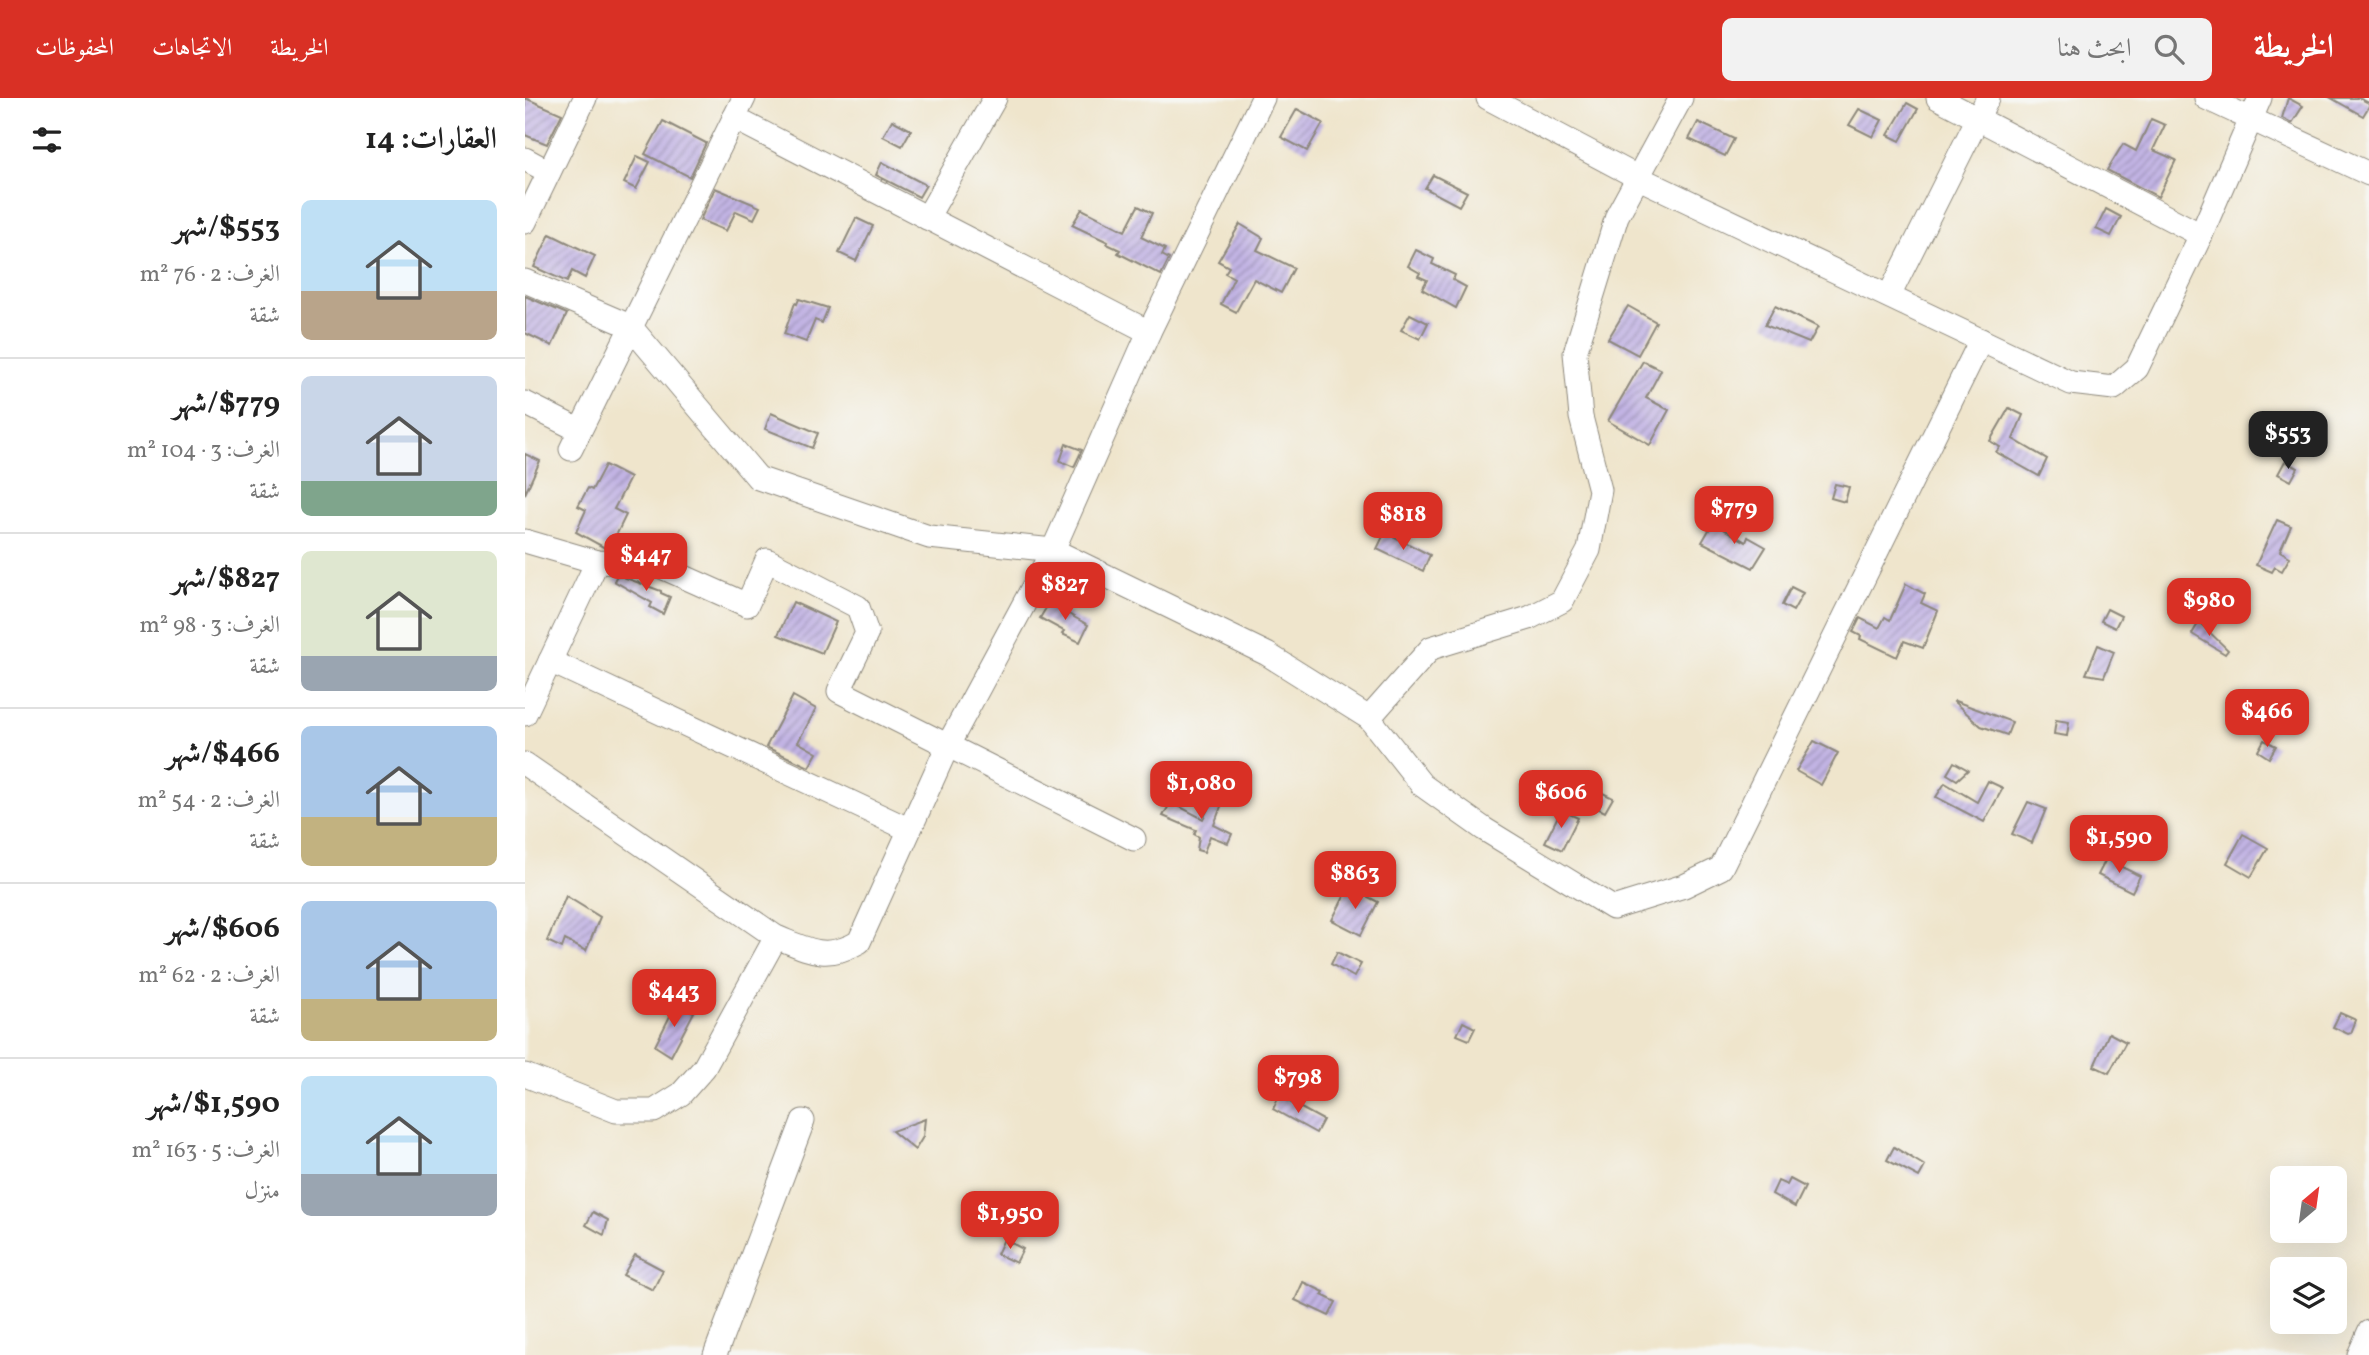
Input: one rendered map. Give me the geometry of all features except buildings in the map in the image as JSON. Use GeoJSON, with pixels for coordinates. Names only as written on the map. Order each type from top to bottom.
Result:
{"type":"FeatureCollection","features":[{"type":"Feature","properties":{"kind":"street"},"geometry":{"type":"LineString","coordinates":[[525,222],[585,98]]}},
{"type":"Feature","properties":{"kind":"street"},"geometry":{"type":"LineString","coordinates":[[927,218],[995,98]]}},
{"type":"Feature","properties":{"kind":"street"},"geometry":{"type":"LineString","coordinates":[[525,764],[776,937],[816,952],[842,952],[859,942],[948,745],[1053,551],[1149,332],[1263,98]]}},
{"type":"Feature","properties":{"kind":"street"},"geometry":{"type":"LineString","coordinates":[[1488,98],[1639,178],[2071,383],[2114,388],[2137,368],[2201,234],[2260,98]]}},
{"type":"Feature","properties":{"kind":"street"},"geometry":{"type":"LineString","coordinates":[[1369,718],[1431,648],[1529,618],[1562,601],[1589,550],[1600,490],[1581,417],[1575,353],[1618,216],[1681,98]]}},
{"type":"Feature","properties":{"kind":"street"},"geometry":{"type":"LineString","coordinates":[[1938,98],[1983,108],[2201,234]]}},
{"type":"Feature","properties":{"kind":"street"},"geometry":{"type":"LineString","coordinates":[[2206,98],[2251,120],[2367,168]]}},
{"type":"Feature","properties":{"kind":"street"},"geometry":{"type":"LineString","coordinates":[[525,403],[575,440],[739,108],[927,218],[1149,332]]}},
{"type":"Feature","properties":{"kind":"street"},"geometry":{"type":"LineString","coordinates":[[1889,296],[1983,108]]}},
{"type":"Feature","properties":{"kind":"street"},"geometry":{"type":"LineString","coordinates":[[525,159],[549,172]]}},
{"type":"Feature","properties":{"kind":"street"},"geometry":{"type":"LineString","coordinates":[[525,281],[630,326],[758,478],[929,537],[1053,551],[1267,654],[1369,718],[1422,785],[1484,829],[1613,908],[1684,886],[1721,869],[1981,340]]}},
{"type":"Feature","properties":{"kind":"street"},"geometry":{"type":"LineString","coordinates":[[525,541],[597,562],[655,564],[747,605],[767,561],[858,607],[867,633],[839,691],[1134,839]]}},
{"type":"Feature","properties":{"kind":"street"},"geometry":{"type":"LineString","coordinates":[[525,715],[597,562]]}},
{"type":"Feature","properties":{"kind":"street"},"geometry":{"type":"LineString","coordinates":[[550,661],[908,829]]}},
{"type":"Feature","properties":{"kind":"street"},"geometry":{"type":"LineString","coordinates":[[525,1074],[616,1111],[654,1111],[681,1094],[704,1068],[776,937]]}},
{"type":"Feature","properties":{"kind":"street"},"geometry":{"type":"LineString","coordinates":[[715,1355],[803,1121]]}},
{"type":"Feature","properties":{"kind":"street"},"geometry":{"type":"LineString","coordinates":[[2359,1355],[2369,1332]]}}]}
